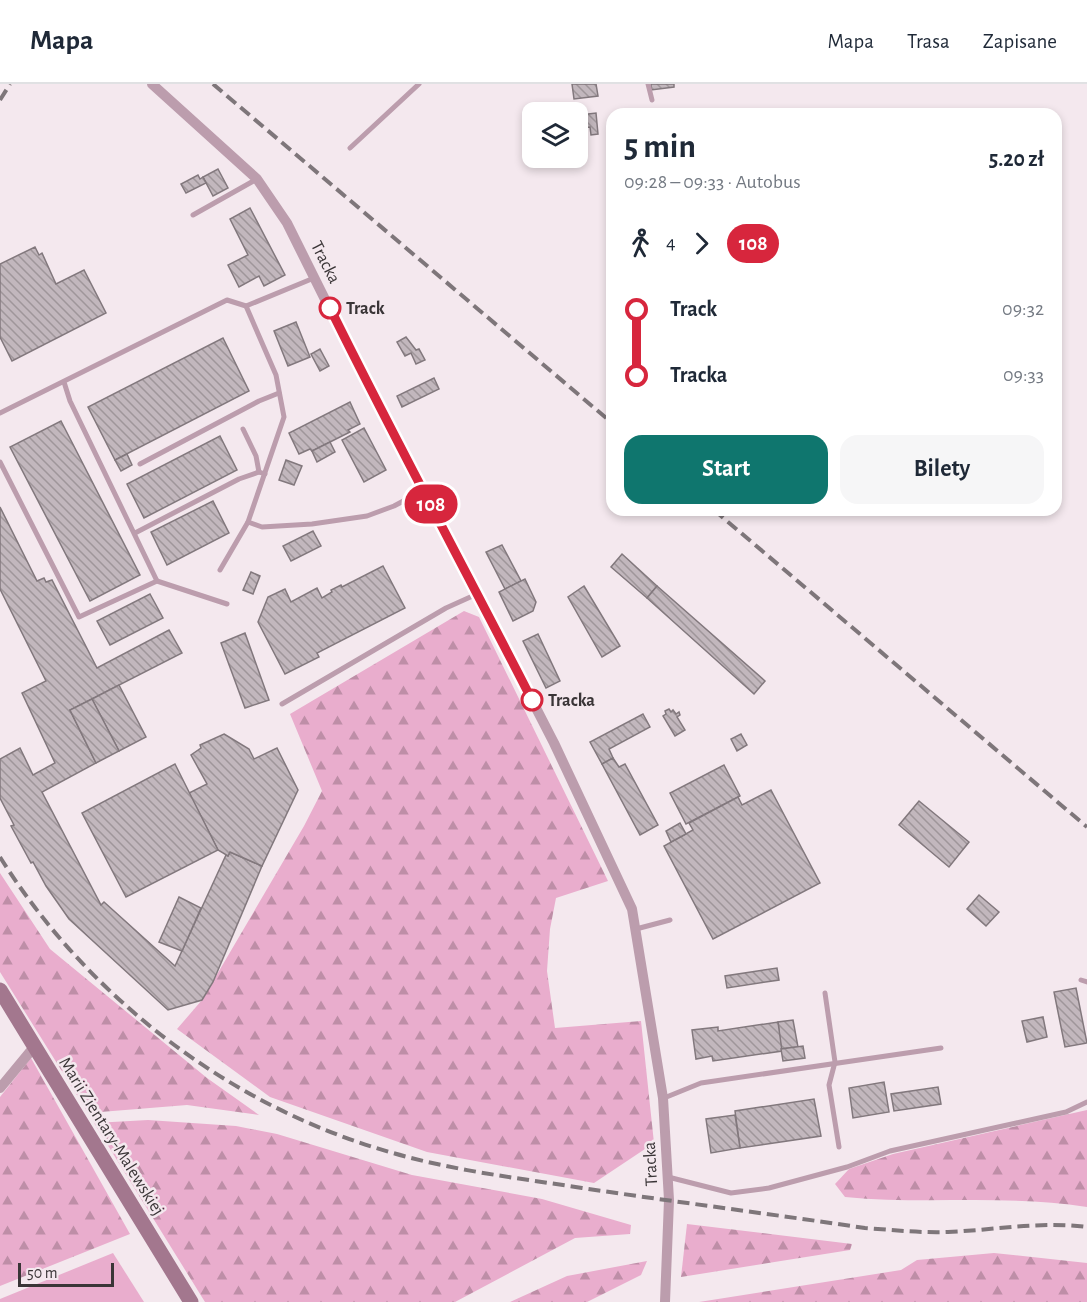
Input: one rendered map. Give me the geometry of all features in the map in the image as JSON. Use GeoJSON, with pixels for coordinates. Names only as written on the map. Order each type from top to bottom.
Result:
{"type":"FeatureCollection","features":[{"type":"Feature","properties":{"kind":"street","name":"Tracka"},"geometry":{"type":"LineString","coordinates":[[152,84],[257,179],[287,223],[389,428],[424,490],[555,743],[632,909],[663,1098],[669,1200],[665,1302]]}},
{"type":"Feature","properties":{"kind":"street","name":"Marii Zientary-Malewskiej"},"geometry":{"type":"LineString","coordinates":[[0,990],[191,1302]]}},
{"type":"Feature","properties":{"kind":"street"},"geometry":{"type":"LineString","coordinates":[[0,1088],[34,1047]]}},
{"type":"Feature","properties":{"kind":"lane"},"geometry":{"type":"LineString","coordinates":[[350,148],[419,84]]}},
{"type":"Feature","properties":{"kind":"lane"},"geometry":{"type":"LineString","coordinates":[[648,84],[652,100]]}},
{"type":"Feature","properties":{"kind":"lane"},"geometry":{"type":"LineString","coordinates":[[193,215],[257,179]]}},
{"type":"Feature","properties":{"kind":"lane"},"geometry":{"type":"LineString","coordinates":[[0,413],[227,300],[246,306],[315,278]]}},
{"type":"Feature","properties":{"kind":"lane"},"geometry":{"type":"LineString","coordinates":[[220,570],[248,522],[262,473],[284,417],[276,375],[246,306]]}},
{"type":"Feature","properties":{"kind":"lane"},"geometry":{"type":"LineString","coordinates":[[64,382],[70,401],[157,581]]}},
{"type":"Feature","properties":{"kind":"lane"},"geometry":{"type":"LineString","coordinates":[[140,464],[279,393]]}},
{"type":"Feature","properties":{"kind":"lane"},"geometry":{"type":"LineString","coordinates":[[243,429],[262,473]]}},
{"type":"Feature","properties":{"kind":"lane"},"geometry":{"type":"LineString","coordinates":[[0,462],[79,617],[157,581],[227,604]]}},
{"type":"Feature","properties":{"kind":"lane"},"geometry":{"type":"LineString","coordinates":[[135,533],[239,479],[262,473]]}},
{"type":"Feature","properties":{"kind":"lane"},"geometry":{"type":"LineString","coordinates":[[248,522],[262,527],[312,524],[367,516],[394,506],[424,490]]}},
{"type":"Feature","properties":{"kind":"lane"},"geometry":{"type":"LineString","coordinates":[[282,704],[446,608],[477,594]]}},
{"type":"Feature","properties":{"kind":"lane"},"geometry":{"type":"LineString","coordinates":[[636,929],[670,920]]}},
{"type":"Feature","properties":{"kind":"lane"},"geometry":{"type":"LineString","coordinates":[[825,993],[835,1062],[830,1085],[838,1147]]}},
{"type":"Feature","properties":{"kind":"lane"},"geometry":{"type":"LineString","coordinates":[[663,1098],[701,1083],[941,1048]]}},
{"type":"Feature","properties":{"kind":"lane"},"geometry":{"type":"LineString","coordinates":[[668,1176],[731,1193],[769,1188],[847,1167],[890,1151],[1066,1112],[1087,1102]]}},
{"type":"Feature","properties":{"kind":"green space"},"geometry":{"type":"Polygon","coordinates":[[[464,611],[479,617],[608,881],[556,898],[550,929],[547,971],[555,1028],[641,1021],[654,1143],[594,1183],[427,1152],[270,1097],[177,1029],[202,1000],[304,826],[322,791],[290,714],[464,611]]]}},
{"type":"Feature","properties":{"kind":"green space"},"geometry":{"type":"Polygon","coordinates":[[[0,873],[50,949],[207,1078],[259,1115],[187,1105],[88,1113],[0,972],[0,873]]]}},
{"type":"Feature","properties":{"kind":"green space"},"geometry":{"type":"Polygon","coordinates":[[[31,1058],[130,1234],[0,1286],[0,1097],[31,1058]]]}},
{"type":"Feature","properties":{"kind":"green space"},"geometry":{"type":"Polygon","coordinates":[[[1087,1110],[1087,1207],[1026,1201],[845,1197],[835,1184],[849,1169],[893,1154],[1087,1110]]]}},
{"type":"Feature","properties":{"kind":"green space"},"geometry":{"type":"Polygon","coordinates":[[[148,1120],[236,1126],[277,1134],[412,1175],[542,1199],[631,1225],[630,1234],[575,1238],[455,1302],[205,1302],[94,1123],[148,1120]]]}},
{"type":"Feature","properties":{"kind":"green space"},"geometry":{"type":"Polygon","coordinates":[[[687,1224],[852,1244],[850,1250],[681,1277],[687,1224]]]}},
{"type":"Feature","properties":{"kind":"green space"},"geometry":{"type":"Polygon","coordinates":[[[113,1253],[144,1302],[0,1302],[0,1299],[113,1253]]]}},
{"type":"Feature","properties":{"kind":"green space"},"geometry":{"type":"Polygon","coordinates":[[[994,1253],[1087,1263],[1087,1302],[699,1302],[901,1270],[917,1260],[994,1253]]]}},
{"type":"Feature","properties":{"kind":"green space"},"geometry":{"type":"Polygon","coordinates":[[[647,1261],[641,1275],[587,1302],[510,1302],[567,1276],[647,1261]]]}},
{"type":"Feature","properties":{"kind":"building"},"geometry":{"type":"Polygon","coordinates":[[[572,84],[596,84],[598,96],[574,99],[572,84]]]}},
{"type":"Feature","properties":{"kind":"building"},"geometry":{"type":"Polygon","coordinates":[[[651,84],[674,84],[674,87],[651,90],[651,84]]]}},
{"type":"Feature","properties":{"kind":"building"},"geometry":{"type":"Polygon","coordinates":[[[596,113],[598,134],[591,135],[590,127],[588,127],[588,114],[596,113]]]}},
{"type":"Feature","properties":{"kind":"building"},"geometry":{"type":"Polygon","coordinates":[[[218,169],[228,188],[213,196],[203,177],[218,169]]]}},
{"type":"Feature","properties":{"kind":"building"},"geometry":{"type":"Polygon","coordinates":[[[198,175],[200,179],[203,177],[206,183],[186,193],[181,184],[198,175]]]}},
{"type":"Feature","properties":{"kind":"building"},"geometry":{"type":"Polygon","coordinates":[[[250,208],[285,275],[264,286],[259,276],[239,287],[228,265],[248,255],[230,219],[250,208]]]}},
{"type":"Feature","properties":{"kind":"building"},"geometry":{"type":"Polygon","coordinates":[[[35,247],[39,255],[42,253],[56,284],[84,270],[106,313],[12,361],[0,337],[0,264],[35,247]]]}},
{"type":"Feature","properties":{"kind":"building"},"geometry":{"type":"Polygon","coordinates":[[[296,322],[310,357],[288,366],[274,331],[296,322]]]}},
{"type":"Feature","properties":{"kind":"building"},"geometry":{"type":"Polygon","coordinates":[[[406,337],[416,350],[419,349],[425,360],[416,364],[411,353],[405,356],[397,342],[406,337]]]}},
{"type":"Feature","properties":{"kind":"building"},"geometry":{"type":"Polygon","coordinates":[[[223,338],[249,391],[115,460],[88,407],[223,338]]]}},
{"type":"Feature","properties":{"kind":"building"},"geometry":{"type":"Polygon","coordinates":[[[320,349],[329,366],[320,371],[311,354],[320,349]]]}},
{"type":"Feature","properties":{"kind":"building"},"geometry":{"type":"Polygon","coordinates":[[[434,378],[439,389],[402,407],[397,396],[434,378]]]}},
{"type":"Feature","properties":{"kind":"building"},"geometry":{"type":"Polygon","coordinates":[[[350,402],[360,424],[348,430],[350,432],[312,451],[310,449],[299,454],[289,433],[350,402]]]}},
{"type":"Feature","properties":{"kind":"building"},"geometry":{"type":"Polygon","coordinates":[[[61,421],[140,575],[90,601],[10,447],[61,421]]]}},
{"type":"Feature","properties":{"kind":"building"},"geometry":{"type":"Polygon","coordinates":[[[364,428],[386,470],[364,482],[342,440],[364,428]]]}},
{"type":"Feature","properties":{"kind":"building"},"geometry":{"type":"Polygon","coordinates":[[[220,436],[237,470],[144,518],[127,484],[220,436]]]}},
{"type":"Feature","properties":{"kind":"building"},"geometry":{"type":"Polygon","coordinates":[[[330,442],[335,452],[317,462],[312,451],[330,442]]]}},
{"type":"Feature","properties":{"kind":"building"},"geometry":{"type":"Polygon","coordinates":[[[127,454],[132,465],[121,471],[115,460],[127,454]]]}},
{"type":"Feature","properties":{"kind":"building"},"geometry":{"type":"Polygon","coordinates":[[[286,460],[302,466],[294,485],[279,480],[286,460]]]}},
{"type":"Feature","properties":{"kind":"building"},"geometry":{"type":"Polygon","coordinates":[[[213,501],[229,533],[167,565],[151,532],[213,501]]]}},
{"type":"Feature","properties":{"kind":"building"},"geometry":{"type":"Polygon","coordinates":[[[0,507],[37,581],[44,578],[46,582],[52,580],[97,668],[169,630],[182,653],[70,710],[96,763],[42,792],[101,905],[104,902],[175,966],[226,855],[228,856],[230,852],[262,866],[213,982],[202,1000],[168,1010],[69,919],[46,886],[33,862],[31,863],[11,826],[14,825],[0,798],[0,759],[20,748],[33,775],[55,763],[22,693],[46,681],[0,589],[0,507]]]}},
{"type":"Feature","properties":{"kind":"building"},"geometry":{"type":"Polygon","coordinates":[[[313,531],[321,546],[291,561],[283,546],[313,531]]]}},
{"type":"Feature","properties":{"kind":"building"},"geometry":{"type":"Polygon","coordinates":[[[502,545],[521,581],[505,589],[486,552],[502,545]]]}},
{"type":"Feature","properties":{"kind":"building"},"geometry":{"type":"Polygon","coordinates":[[[622,554],[657,586],[647,598],[611,567],[622,554]]]}},
{"type":"Feature","properties":{"kind":"building"},"geometry":{"type":"Polygon","coordinates":[[[383,566],[405,608],[317,653],[319,657],[285,674],[258,622],[268,597],[285,589],[291,602],[317,588],[322,598],[332,592],[331,590],[341,585],[342,587],[383,566]]]}},
{"type":"Feature","properties":{"kind":"building"},"geometry":{"type":"Polygon","coordinates":[[[251,572],[260,576],[253,594],[243,590],[251,572]]]}},
{"type":"Feature","properties":{"kind":"building"},"geometry":{"type":"Polygon","coordinates":[[[525,579],[536,602],[533,611],[513,621],[499,592],[525,579]]]}},
{"type":"Feature","properties":{"kind":"building"},"geometry":{"type":"Polygon","coordinates":[[[584,586],[620,646],[602,657],[568,597],[584,586]]]}},
{"type":"Feature","properties":{"kind":"building"},"geometry":{"type":"Polygon","coordinates":[[[657,586],[765,681],[754,694],[647,598],[657,586]]]}},
{"type":"Feature","properties":{"kind":"building"},"geometry":{"type":"Polygon","coordinates":[[[150,594],[163,618],[110,645],[97,621],[150,594]]]}},
{"type":"Feature","properties":{"kind":"building"},"geometry":{"type":"Polygon","coordinates":[[[245,633],[269,700],[245,708],[221,643],[245,633]]]}},
{"type":"Feature","properties":{"kind":"building"},"geometry":{"type":"Polygon","coordinates":[[[538,634],[560,681],[546,688],[523,641],[538,634]]]}},
{"type":"Feature","properties":{"kind":"building"},"geometry":{"type":"Polygon","coordinates":[[[119,685],[146,737],[119,751],[92,699],[119,685]]]}},
{"type":"Feature","properties":{"kind":"building"},"geometry":{"type":"Polygon","coordinates":[[[92,699],[119,751],[96,763],[70,710],[92,699]]]}},
{"type":"Feature","properties":{"kind":"building"},"geometry":{"type":"Polygon","coordinates":[[[669,709],[676,714],[679,712],[680,715],[677,717],[685,730],[675,736],[663,716],[669,709]]]}},
{"type":"Feature","properties":{"kind":"building"},"geometry":{"type":"Polygon","coordinates":[[[643,714],[650,727],[609,749],[613,758],[602,764],[590,742],[643,714]]]}},
{"type":"Feature","properties":{"kind":"building"},"geometry":{"type":"Polygon","coordinates":[[[224,734],[249,749],[254,759],[277,748],[298,790],[262,866],[230,852],[228,856],[218,850],[189,793],[207,784],[191,755],[201,748],[200,745],[224,734]]]}},
{"type":"Feature","properties":{"kind":"building"},"geometry":{"type":"Polygon","coordinates":[[[741,734],[747,745],[737,751],[731,739],[741,734]]]}},
{"type":"Feature","properties":{"kind":"building"},"geometry":{"type":"Polygon","coordinates":[[[613,758],[619,767],[625,764],[658,825],[640,835],[602,764],[613,758]]]}},
{"type":"Feature","properties":{"kind":"building"},"geometry":{"type":"Polygon","coordinates":[[[175,764],[218,850],[126,897],[82,813],[175,764]]]}},
{"type":"Feature","properties":{"kind":"building"},"geometry":{"type":"Polygon","coordinates":[[[724,765],[740,796],[686,824],[670,793],[724,765]]]}},
{"type":"Feature","properties":{"kind":"building"},"geometry":{"type":"Polygon","coordinates":[[[771,790],[820,883],[713,939],[664,846],[693,830],[689,823],[738,797],[742,805],[771,790]]]}},
{"type":"Feature","properties":{"kind":"building"},"geometry":{"type":"Polygon","coordinates":[[[919,801],[969,842],[949,867],[899,825],[919,801]]]}},
{"type":"Feature","properties":{"kind":"building"},"geometry":{"type":"Polygon","coordinates":[[[680,823],[686,834],[671,842],[666,831],[680,823]]]}},
{"type":"Feature","properties":{"kind":"building"},"geometry":{"type":"Polygon","coordinates":[[[979,895],[999,912],[986,926],[967,909],[979,895]]]}},
{"type":"Feature","properties":{"kind":"building"},"geometry":{"type":"Polygon","coordinates":[[[179,897],[201,908],[182,951],[159,942],[179,897]]]}},
{"type":"Feature","properties":{"kind":"building"},"geometry":{"type":"Polygon","coordinates":[[[777,968],[779,980],[727,988],[725,976],[777,968]]]}},
{"type":"Feature","properties":{"kind":"building"},"geometry":{"type":"Polygon","coordinates":[[[1076,988],[1087,1043],[1065,1047],[1054,992],[1076,988]]]}},
{"type":"Feature","properties":{"kind":"building"},"geometry":{"type":"Polygon","coordinates":[[[1043,1017],[1047,1037],[1027,1042],[1022,1021],[1043,1017]]]}},
{"type":"Feature","properties":{"kind":"building"},"geometry":{"type":"Polygon","coordinates":[[[793,1020],[798,1047],[781,1049],[778,1022],[793,1020]]]}},
{"type":"Feature","properties":{"kind":"building"},"geometry":{"type":"Polygon","coordinates":[[[778,1022],[782,1051],[713,1061],[712,1056],[696,1059],[692,1030],[718,1027],[718,1031],[778,1022]]]}},
{"type":"Feature","properties":{"kind":"building"},"geometry":{"type":"Polygon","coordinates":[[[803,1046],[805,1058],[783,1061],[781,1049],[803,1046]]]}},
{"type":"Feature","properties":{"kind":"building"},"geometry":{"type":"Polygon","coordinates":[[[884,1082],[889,1112],[853,1118],[849,1088],[884,1082]]]}},
{"type":"Feature","properties":{"kind":"building"},"geometry":{"type":"Polygon","coordinates":[[[938,1087],[941,1104],[894,1111],[891,1094],[938,1087]]]}},
{"type":"Feature","properties":{"kind":"building"},"geometry":{"type":"Polygon","coordinates":[[[814,1099],[821,1136],[740,1148],[735,1111],[814,1099]]]}},
{"type":"Feature","properties":{"kind":"building"},"geometry":{"type":"Polygon","coordinates":[[[735,1115],[740,1148],[711,1153],[706,1119],[735,1115]]]}},
{"type":"Feature","properties":{"kind":"railway"},"geometry":{"type":"LineString","coordinates":[[0,100],[10,84]]}},
{"type":"Feature","properties":{"kind":"railway"},"geometry":{"type":"LineString","coordinates":[[213,84],[606,418]]}},
{"type":"Feature","properties":{"kind":"railway"},"geometry":{"type":"LineString","coordinates":[[721,516],[1087,827]]}},
{"type":"Feature","properties":{"kind":"railway"},"geometry":{"type":"LineString","coordinates":[[0,857],[36,909],[76,957],[121,1001],[170,1041],[221,1077],[276,1108],[334,1133],[393,1153],[463,1169],[865,1228],[938,1232],[1035,1225],[1087,1227]]}},
{"type":"Feature","properties":{"kind":"bus line","name":"108"},"geometry":{"type":"LineString","coordinates":[[330,308],[389,428],[424,490],[532,700]]}},
{"type":"Feature","properties":{"kind":"place","name":"Track"},"geometry":{"type":"Point","coordinates":[330,308]}},
{"type":"Feature","properties":{"kind":"place","name":"Tracka"},"geometry":{"type":"Point","coordinates":[532,700]}}]}
